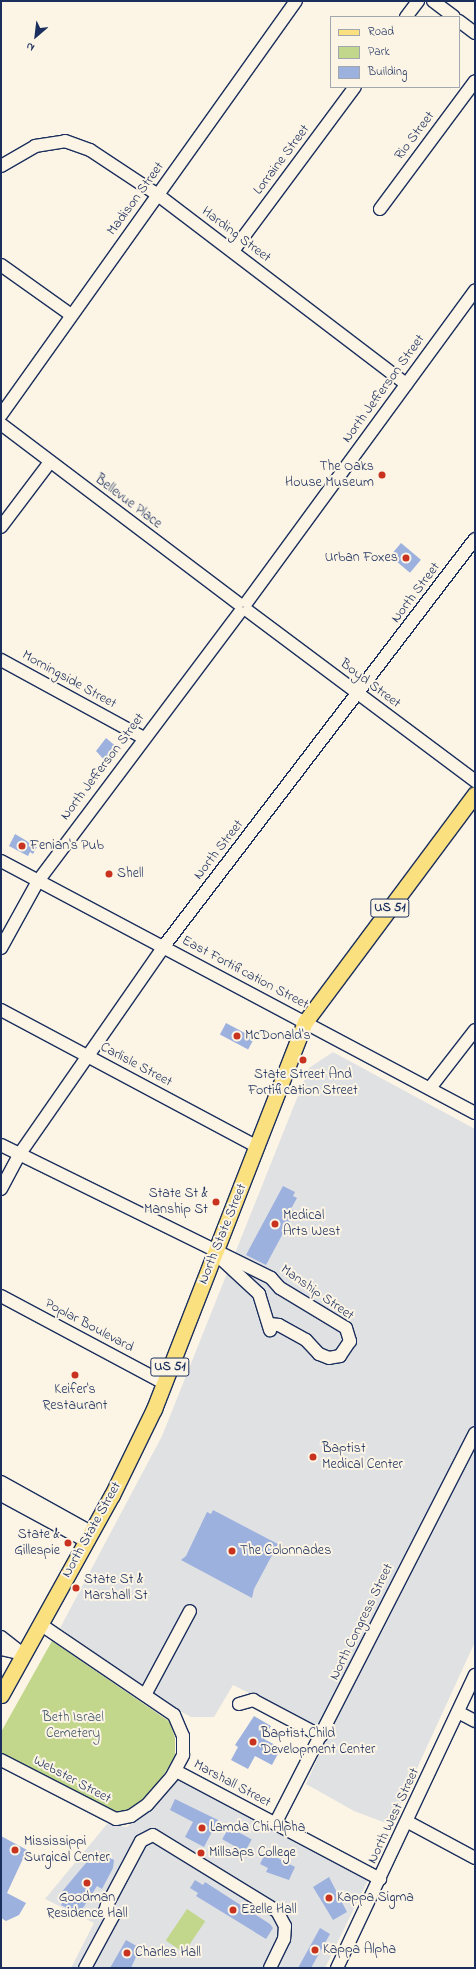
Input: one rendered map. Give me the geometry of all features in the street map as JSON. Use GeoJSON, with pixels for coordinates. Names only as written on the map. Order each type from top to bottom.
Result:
{"type":"FeatureCollection","features":[{"type":"Feature","properties":{"kind":"main road","name":"North State Street"},"geometry":{"type":"LineString","coordinates":[[1,1695],[89,1537],[139,1440],[164,1383],[258,1147],[305,1022],[475,794]]}},
{"type":"Feature","properties":{"kind":"street","name":"Madison Street"},"geometry":{"type":"LineString","coordinates":[[1,415],[70,315],[158,195],[296,1]]}},
{"type":"Feature","properties":{"kind":"street"},"geometry":{"type":"LineString","coordinates":[[407,16],[418,1]]}},
{"type":"Feature","properties":{"kind":"street"},"geometry":{"type":"LineString","coordinates":[[433,1],[453,16]]}},
{"type":"Feature","properties":{"kind":"street"},"geometry":{"type":"LineString","coordinates":[[460,22],[475,33]]}},
{"type":"Feature","properties":{"kind":"street","name":"Rio Street"},"geometry":{"type":"LineString","coordinates":[[380,209],[475,81]]}},
{"type":"Feature","properties":{"kind":"street","name":"Lorraine Street"},"geometry":{"type":"LineString","coordinates":[[233,251],[353,88]]}},
{"type":"Feature","properties":{"kind":"street","name":"Harding Street"},"geometry":{"type":"LineString","coordinates":[[2,162],[35,146],[64,141],[90,150],[158,195],[406,384]]}},
{"type":"Feature","properties":{"kind":"street"},"geometry":{"type":"LineString","coordinates":[[1,265],[70,315]]}},
{"type":"Feature","properties":{"kind":"street","name":"North Jefferson Street"},"geometry":{"type":"LineString","coordinates":[[1,948],[38,881],[243,607],[475,291]]}},
{"type":"Feature","properties":{"kind":"street","name":"Bellevue Place"},"geometry":{"type":"LineString","coordinates":[[1,424],[243,607]]}},
{"type":"Feature","properties":{"kind":"street"},"geometry":{"type":"LineString","coordinates":[[1,527],[50,462]]}},
{"type":"Feature","properties":{"kind":"street","name":"North Street"},"geometry":{"type":"LineString","coordinates":[[1,1188],[19,1155],[86,1056],[164,946],[359,694],[475,539]]}},
{"type":"Feature","properties":{"kind":"street","name":"Boyd Street"},"geometry":{"type":"LineString","coordinates":[[243,607],[475,781]]}},
{"type":"Feature","properties":{"kind":"street","name":"Morningside Street"},"geometry":{"type":"LineString","coordinates":[[1,660],[144,738]]}},
{"type":"Feature","properties":{"kind":"street","name":"East Fortification Street"},"geometry":{"type":"LineString","coordinates":[[1,861],[164,946],[475,1113]]}},
{"type":"Feature","properties":{"kind":"street","name":"Carlisle Street"},"geometry":{"type":"LineString","coordinates":[[1,1010],[258,1147]]}},
{"type":"Feature","properties":{"kind":"street"},"geometry":{"type":"LineString","coordinates":[[430,1088],[475,1030]]}},
{"type":"Feature","properties":{"kind":"street","name":"Manship Street"},"geometry":{"type":"LineString","coordinates":[[1,1146],[215,1253],[234,1258],[271,1278],[280,1288],[346,1328],[350,1341],[340,1356],[329,1358],[319,1354],[306,1340],[279,1325],[270,1327],[255,1289],[215,1253]]}},
{"type":"Feature","properties":{"kind":"street","name":"Poplar Boulevard"},"geometry":{"type":"LineString","coordinates":[[1,1296],[164,1383]]}},
{"type":"Feature","properties":{"kind":"street","name":"North Congress Street"},"geometry":{"type":"LineString","coordinates":[[275,1824],[475,1432]]}},
{"type":"Feature","properties":{"kind":"street"},"geometry":{"type":"LineString","coordinates":[[1,1482],[89,1537]]}},
{"type":"Feature","properties":{"kind":"street"},"geometry":{"type":"LineString","coordinates":[[1,1496],[89,1537]]}},
{"type":"Feature","properties":{"kind":"street"},"geometry":{"type":"LineString","coordinates":[[145,1695],[190,1611]]}},
{"type":"Feature","properties":{"kind":"street","name":"Marshall Street"},"geometry":{"type":"LineString","coordinates":[[40,1624],[174,1715],[183,1736],[183,1755],[176,1771],[380,1879]]}},
{"type":"Feature","properties":{"kind":"street"},"geometry":{"type":"LineString","coordinates":[[1,1637],[23,1654]]}},
{"type":"Feature","properties":{"kind":"street"},"geometry":{"type":"LineString","coordinates":[[1,1649],[23,1654]]}},
{"type":"Feature","properties":{"kind":"street","name":"North West Street"},"geometry":{"type":"LineString","coordinates":[[337,1968],[408,1822],[475,1675]]}},
{"type":"Feature","properties":{"kind":"street"},"geometry":{"type":"LineString","coordinates":[[239,1704],[253,1700],[321,1736]]}},
{"type":"Feature","properties":{"kind":"street"},"geometry":{"type":"LineString","coordinates":[[458,1712],[475,1721]]}},
{"type":"Feature","properties":{"kind":"street","name":"Webster Street"},"geometry":{"type":"LineString","coordinates":[[1,1760],[107,1816],[116,1819],[131,1816],[156,1795],[176,1771]]}},
{"type":"Feature","properties":{"kind":"street"},"geometry":{"type":"LineString","coordinates":[[408,1822],[475,1858]]}},
{"type":"Feature","properties":{"kind":"street"},"geometry":{"type":"LineString","coordinates":[[85,1968],[113,1916],[105,1911],[108,1905],[141,1842],[152,1834],[277,1911],[285,1926],[284,1939],[270,1968]]}},
{"type":"Feature","properties":{"kind":"shaded area","name":"Baptist Medical Center"},"geometry":{"type":"Polygon","coordinates":[[[333,1052],[475,1129],[475,1642],[391,1825],[354,1811],[306,1784],[329,1733],[233,1685],[214,1717],[191,1717],[167,1704],[60,1628],[162,1436],[309,1068],[333,1052]]]}},
{"type":"Feature","properties":{"kind":"shaded area","name":"Millsaps College"},"geometry":{"type":"Polygon","coordinates":[[[176,1779],[368,1880],[325,1968],[71,1968],[94,1923],[45,1899],[107,1824],[127,1827],[147,1811],[176,1779]]]}},
{"type":"Feature","properties":{"kind":"green space","name":"Beth Israel Cemetery"},"geometry":{"type":"Polygon","coordinates":[[[52,1641],[170,1722],[175,1738],[175,1758],[152,1791],[128,1811],[114,1813],[1,1754],[1,1732],[52,1641]]]}},
{"type":"Feature","properties":{"kind":"green space"},"geometry":{"type":"Polygon","coordinates":[[[187,1909],[205,1921],[184,1953],[166,1941],[187,1909]]]}},
{"type":"Feature","properties":{"kind":"building","name":"Urban Foxes"},"geometry":{"type":"Polygon","coordinates":[[[401,543],[421,560],[410,573],[390,556],[401,543]]]}},
{"type":"Feature","properties":{"kind":"building"},"geometry":{"type":"Polygon","coordinates":[[[106,738],[118,748],[106,762],[96,751],[106,738]]]}},
{"type":"Feature","properties":{"kind":"building","name":"Fenian's Pub"},"geometry":{"type":"Polygon","coordinates":[[[15,834],[37,847],[33,854],[30,852],[28,856],[9,846],[15,834]]]}},
{"type":"Feature","properties":{"kind":"building","name":"McDonald's"},"geometry":{"type":"Polygon","coordinates":[[[226,1023],[254,1038],[248,1050],[220,1034],[226,1023]]]}},
{"type":"Feature","properties":{"kind":"building","name":"Medical Arts West"},"geometry":{"type":"Polygon","coordinates":[[[283,1186],[295,1192],[293,1196],[297,1198],[291,1209],[295,1211],[266,1265],[246,1255],[283,1186]]]}},
{"type":"Feature","properties":{"kind":"building","name":"The Colonnades"},"geometry":{"type":"Polygon","coordinates":[[[213,1510],[278,1544],[254,1589],[252,1598],[181,1560],[186,1556],[207,1512],[211,1514],[213,1510]]]}},
{"type":"Feature","properties":{"kind":"building","name":"Baptist Child Development Center"},"geometry":{"type":"Polygon","coordinates":[[[254,1716],[271,1726],[264,1739],[281,1748],[272,1765],[255,1756],[248,1769],[231,1760],[238,1747],[235,1745],[254,1716]]]}},
{"type":"Feature","properties":{"kind":"building","name":"Lamda Chi Alpha"},"geometry":{"type":"Polygon","coordinates":[[[175,1799],[218,1820],[204,1847],[185,1837],[193,1822],[170,1810],[175,1799]]]}},
{"type":"Feature","properties":{"kind":"building"},"geometry":{"type":"Polygon","coordinates":[[[229,1827],[252,1840],[245,1852],[222,1839],[229,1827]]]}},
{"type":"Feature","properties":{"kind":"building"},"geometry":{"type":"Polygon","coordinates":[[[1,1836],[27,1850],[7,1893],[26,1903],[19,1915],[6,1921],[1,1918],[1,1836]]]}},
{"type":"Feature","properties":{"kind":"building","name":"Goodman Residence Hall"},"geometry":{"type":"Polygon","coordinates":[[[96,1851],[114,1860],[113,1868],[102,1889],[97,1886],[79,1914],[61,1905],[65,1898],[60,1894],[96,1851]]]}},
{"type":"Feature","properties":{"kind":"building"},"geometry":{"type":"Polygon","coordinates":[[[266,1852],[295,1867],[289,1880],[266,1872],[268,1868],[260,1864],[266,1852]]]}},
{"type":"Feature","properties":{"kind":"building","name":"Kappa Sigma"},"geometry":{"type":"Polygon","coordinates":[[[329,1877],[347,1912],[333,1920],[313,1887],[329,1877]]]}},
{"type":"Feature","properties":{"kind":"building","name":"Ezelle Hall"},"geometry":{"type":"Polygon","coordinates":[[[195,1880],[203,1885],[205,1882],[270,1924],[273,1928],[266,1939],[196,1896],[198,1893],[190,1888],[195,1880]]]}},
{"type":"Feature","properties":{"kind":"building","name":"Kappa Alpha"},"geometry":{"type":"Polygon","coordinates":[[[320,1928],[330,1934],[311,1968],[298,1968],[320,1928]]]}},
{"type":"Feature","properties":{"kind":"building","name":"Charles Hall"},"geometry":{"type":"Polygon","coordinates":[[[126,1940],[140,1948],[131,1968],[110,1968],[126,1940]]]}},
{"type":"Feature","properties":{"kind":"place","name":"The Oaks House Museum"},"geometry":{"type":"Point","coordinates":[382,475]}},
{"type":"Feature","properties":{"kind":"place","name":"Urban Foxes"},"geometry":{"type":"Point","coordinates":[406,558]}},
{"type":"Feature","properties":{"kind":"place","name":"Fenian's Pub"},"geometry":{"type":"Point","coordinates":[22,846]}},
{"type":"Feature","properties":{"kind":"place","name":"Shell"},"geometry":{"type":"Point","coordinates":[109,874]}},
{"type":"Feature","properties":{"kind":"place","name":"McDonald's"},"geometry":{"type":"Point","coordinates":[237,1036]}},
{"type":"Feature","properties":{"kind":"place","name":"State Street And Fortification Street"},"geometry":{"type":"Point","coordinates":[303,1060]}},
{"type":"Feature","properties":{"kind":"place","name":"State St & Manship St"},"geometry":{"type":"Point","coordinates":[216,1202]}},
{"type":"Feature","properties":{"kind":"place","name":"Medical Arts West"},"geometry":{"type":"Point","coordinates":[275,1224]}},
{"type":"Feature","properties":{"kind":"place","name":"Keifer's Restaurant"},"geometry":{"type":"Point","coordinates":[75,1375]}},
{"type":"Feature","properties":{"kind":"place","name":"Baptist Medical Center"},"geometry":{"type":"Point","coordinates":[313,1457]}},
{"type":"Feature","properties":{"kind":"place","name":"State & Gillespie"},"geometry":{"type":"Point","coordinates":[68,1543]}},
{"type":"Feature","properties":{"kind":"place","name":"The Colonnades"},"geometry":{"type":"Point","coordinates":[232,1551]}},
{"type":"Feature","properties":{"kind":"place","name":"State St & Marshall St"},"geometry":{"type":"Point","coordinates":[76,1588]}},
{"type":"Feature","properties":{"kind":"place","name":"Baptist Child Development Center"},"geometry":{"type":"Point","coordinates":[253,1742]}},
{"type":"Feature","properties":{"kind":"place","name":"Lamda Chi Alpha"},"geometry":{"type":"Point","coordinates":[202,1828]}},
{"type":"Feature","properties":{"kind":"place","name":"Mississippi Surgical Center"},"geometry":{"type":"Point","coordinates":[15,1850]}},
{"type":"Feature","properties":{"kind":"place","name":"Millsaps College"},"geometry":{"type":"Point","coordinates":[201,1853]}},
{"type":"Feature","properties":{"kind":"place","name":"Goodman Residence Hall"},"geometry":{"type":"Point","coordinates":[87,1883]}},
{"type":"Feature","properties":{"kind":"place","name":"Kappa Sigma"},"geometry":{"type":"Point","coordinates":[329,1898]}},
{"type":"Feature","properties":{"kind":"place","name":"Ezelle Hall"},"geometry":{"type":"Point","coordinates":[233,1910]}},
{"type":"Feature","properties":{"kind":"place","name":"Kappa Alpha"},"geometry":{"type":"Point","coordinates":[315,1950]}},
{"type":"Feature","properties":{"kind":"place","name":"Charles Hall"},"geometry":{"type":"Point","coordinates":[127,1953]}}]}
